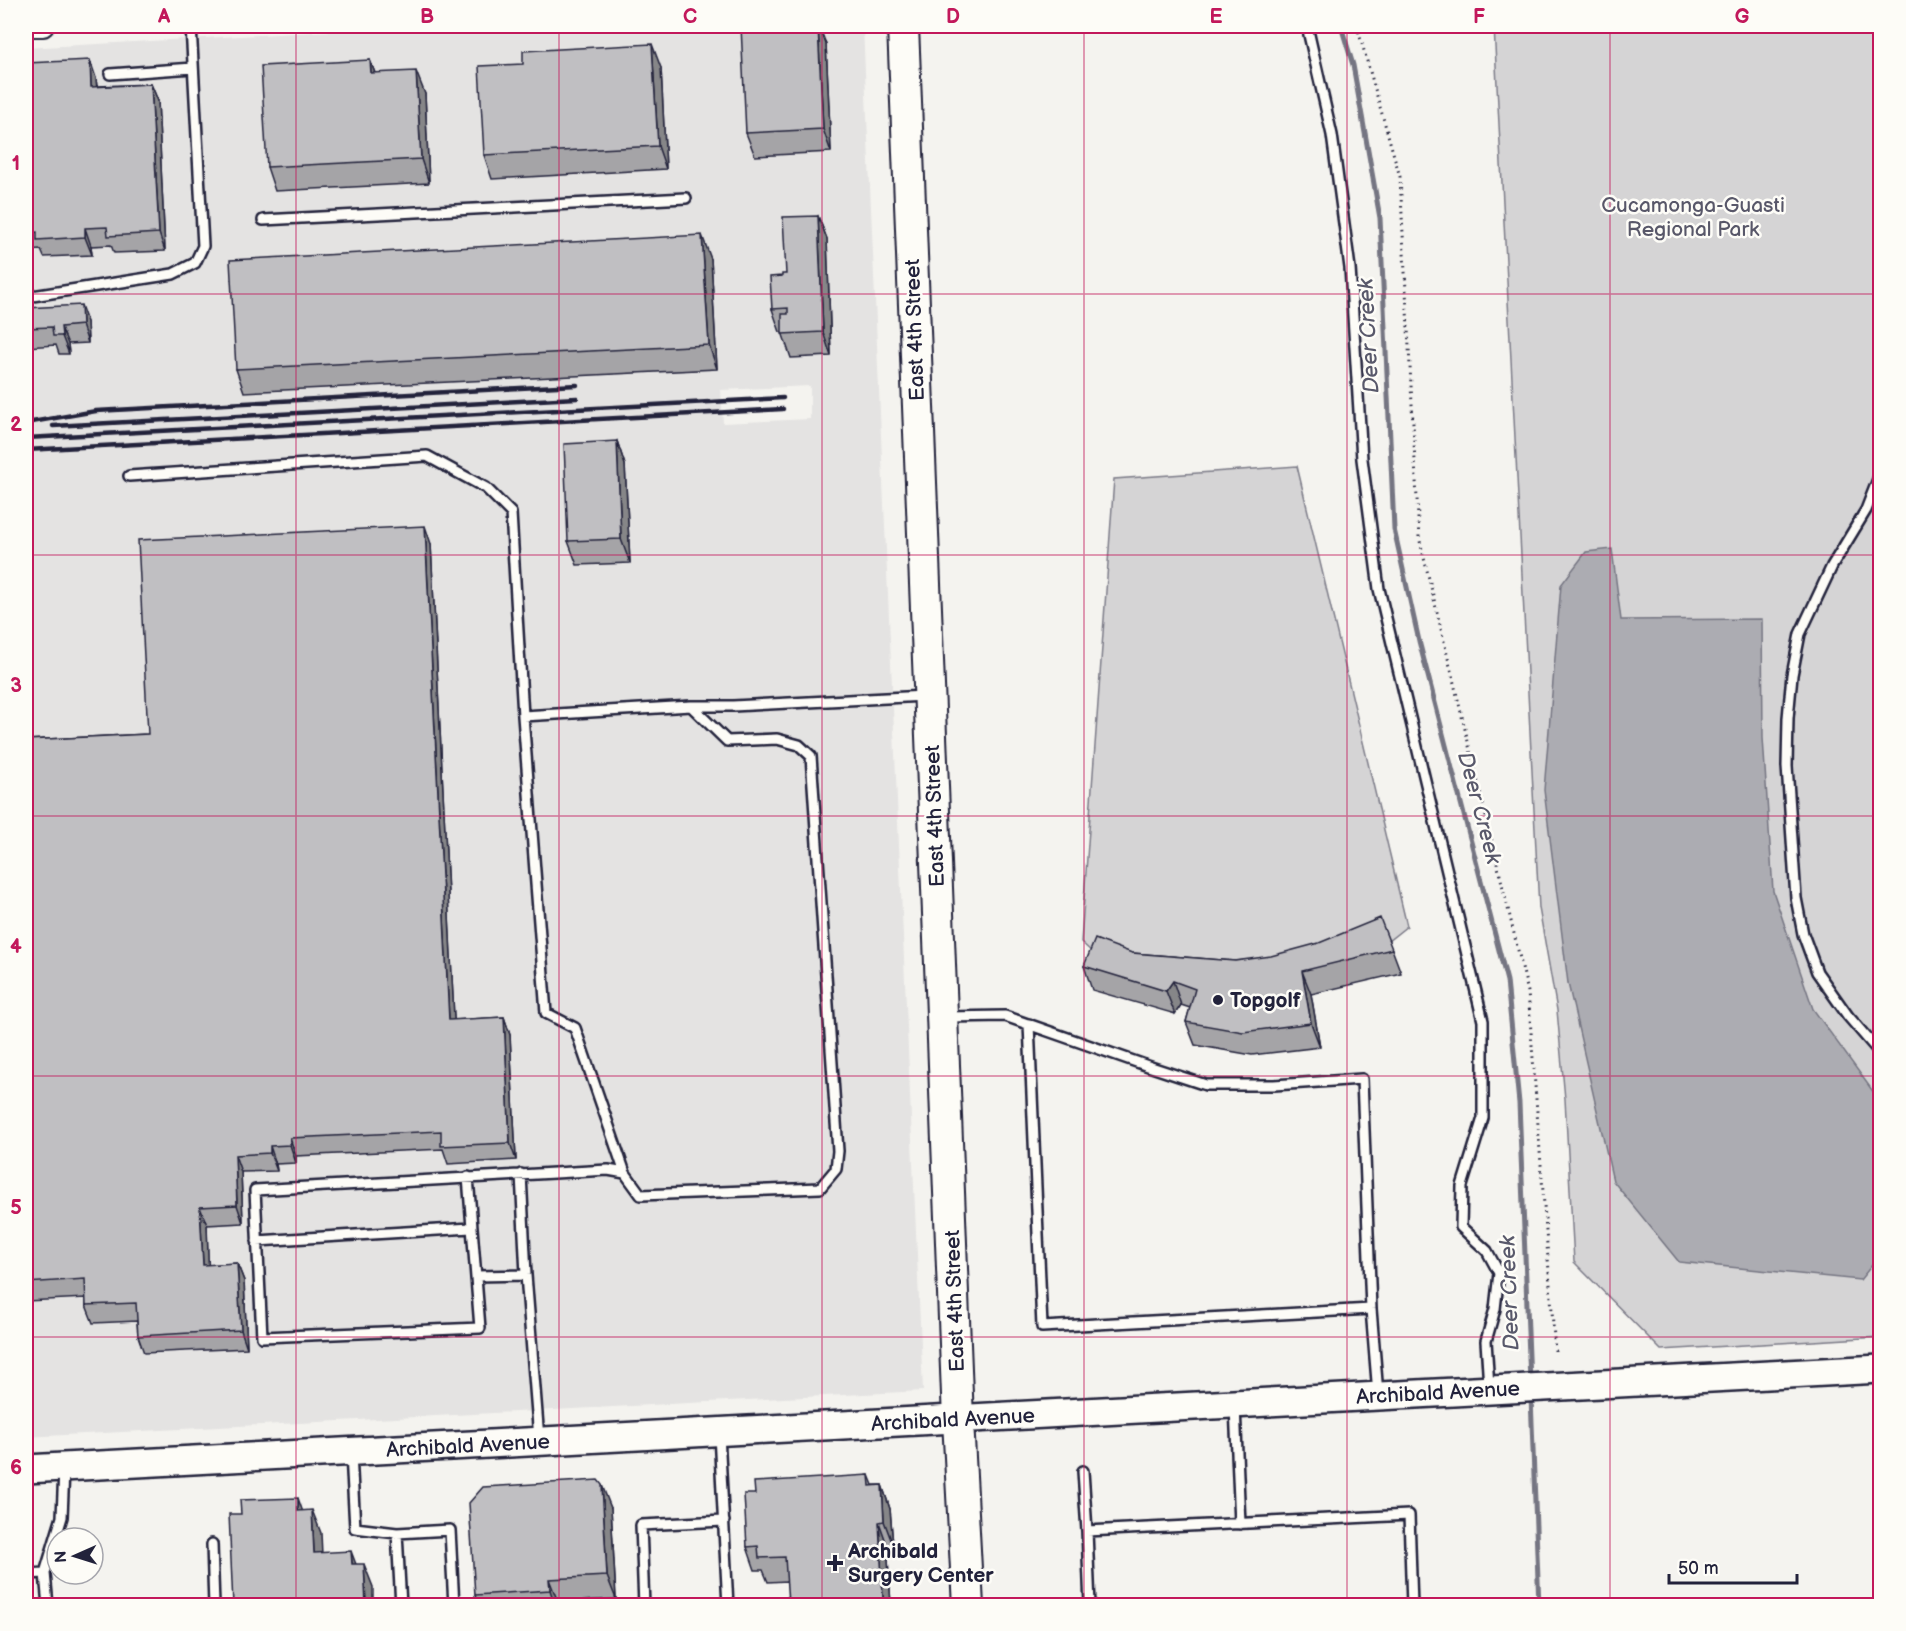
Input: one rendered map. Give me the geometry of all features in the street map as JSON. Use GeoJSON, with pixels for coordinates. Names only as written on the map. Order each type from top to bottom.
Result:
{"type":"FeatureCollection","features":[{"type":"Feature","properties":{"kind":"main road","name":"East 4th Street"},"geometry":{"type":"LineString","coordinates":[[903,26],[958,1420],[968,1605]]}},
{"type":"Feature","properties":{"kind":"main road","name":"Archibald Avenue"},"geometry":{"type":"LineString","coordinates":[[26,1469],[1881,1369]]}},
{"type":"Feature","properties":{"kind":"street"},"geometry":{"type":"LineString","coordinates":[[26,26],[43,26]]}},
{"type":"Feature","properties":{"kind":"lane"},"geometry":{"type":"LineString","coordinates":[[26,297],[173,274],[195,263],[202,246],[191,26]]}},
{"type":"Feature","properties":{"kind":"lane"},"geometry":{"type":"LineString","coordinates":[[1307,26],[1332,135],[1350,268],[1362,459],[1379,589],[1483,1021],[1483,1118],[1462,1186],[1461,1227],[1487,1251],[1498,1273],[1495,1309],[1486,1341],[1501,1389]]}},
{"type":"Feature","properties":{"kind":"lane"},"geometry":{"type":"LineString","coordinates":[[110,74],[194,68]]}},
{"type":"Feature","properties":{"kind":"lane"},"geometry":{"type":"LineString","coordinates":[[263,220],[686,198]]}},
{"type":"Feature","properties":{"kind":"lane"},"geometry":{"type":"LineString","coordinates":[[129,476],[427,456],[486,488],[511,513],[523,716],[546,1013],[575,1028],[625,1173],[641,1195],[820,1188],[836,1169],[838,1151],[811,756],[799,745],[777,739],[728,741],[692,706]]}},
{"type":"Feature","properties":{"kind":"lane"},"geometry":{"type":"LineString","coordinates":[[1881,474],[1866,510],[1832,566],[1800,634],[1792,675],[1787,766],[1796,898],[1803,934],[1817,972],[1848,1016],[1881,1053]]}},
{"type":"Feature","properties":{"kind":"lane"},"geometry":{"type":"LineString","coordinates":[[523,716],[930,696]]}},
{"type":"Feature","properties":{"kind":"lane"},"geometry":{"type":"LineString","coordinates":[[943,1017],[1005,1016],[1206,1085],[1274,1085],[1362,1079],[1371,1309],[1378,1396]]}},
{"type":"Feature","properties":{"kind":"lane"},"geometry":{"type":"LineString","coordinates":[[1029,1024],[1042,1327],[1371,1309]]}},
{"type":"Feature","properties":{"kind":"lane"},"geometry":{"type":"LineString","coordinates":[[468,1177],[480,1328],[262,1337],[255,1190],[468,1177],[608,1170],[625,1173]]}},
{"type":"Feature","properties":{"kind":"lane"},"geometry":{"type":"LineString","coordinates":[[521,1174],[539,1442]]}},
{"type":"Feature","properties":{"kind":"lane"},"geometry":{"type":"LineString","coordinates":[[258,1241],[471,1228]]}},
{"type":"Feature","properties":{"kind":"lane"},"geometry":{"type":"LineString","coordinates":[[476,1276],[526,1275]]}},
{"type":"Feature","properties":{"kind":"lane"},"geometry":{"type":"LineString","coordinates":[[1235,1403],[1240,1524]]}},
{"type":"Feature","properties":{"kind":"lane"},"geometry":{"type":"LineString","coordinates":[[719,1432],[728,1605]]}},
{"type":"Feature","properties":{"kind":"lane"},"geometry":{"type":"LineString","coordinates":[[351,1452],[355,1528],[397,1533],[450,1530],[454,1605]]}},
{"type":"Feature","properties":{"kind":"lane"},"geometry":{"type":"LineString","coordinates":[[59,1526],[62,1517],[64,1467]]}},
{"type":"Feature","properties":{"kind":"lane"},"geometry":{"type":"LineString","coordinates":[[1083,1471],[1090,1605]]}},
{"type":"Feature","properties":{"kind":"lane"},"geometry":{"type":"LineString","coordinates":[[1087,1531],[1409,1515],[1412,1605]]}},
{"type":"Feature","properties":{"kind":"lane"},"geometry":{"type":"LineString","coordinates":[[644,1605],[641,1525],[724,1521]]}},
{"type":"Feature","properties":{"kind":"lane"},"geometry":{"type":"LineString","coordinates":[[397,1533],[401,1605]]}},
{"type":"Feature","properties":{"kind":"lane"},"geometry":{"type":"LineString","coordinates":[[212,1544],[214,1605]]}},
{"type":"Feature","properties":{"kind":"lane"},"geometry":{"type":"LineString","coordinates":[[26,1574],[45,1572]]}},
{"type":"Feature","properties":{"kind":"lane"},"geometry":{"type":"LineString","coordinates":[[46,1586],[48,1605]]}},
{"type":"Feature","properties":{"kind":"path"},"geometry":{"type":"LineString","coordinates":[[1357,26],[1400,177],[1419,537],[1528,992],[1555,1351]]}},
{"type":"Feature","properties":{"kind":"shaded area"},"geometry":{"type":"Polygon","coordinates":[[[423,26],[863,26],[923,1391],[26,1437],[26,48],[423,26]],[[810,386],[721,390],[723,423],[810,419],[810,386]]]}},
{"type":"Feature","properties":{"kind":"shaded area"},"geometry":{"type":"Polygon","coordinates":[[[1612,549],[1621,620],[1762,619],[1763,738],[1773,891],[1813,1009],[1880,1101],[1880,1255],[1860,1280],[1679,1262],[1613,1181],[1568,983],[1544,790],[1561,585],[1586,552],[1612,549]]]}},
{"type":"Feature","properties":{"kind":"green space","name":"Cucamonga-Guasti Regional Park"},"geometry":{"type":"Polygon","coordinates":[[[1494,26],[1880,26],[1880,1337],[1661,1350],[1574,1262],[1565,1099],[1557,1010],[1539,908],[1494,26]]]}},
{"type":"Feature","properties":{"kind":"green space"},"geometry":{"type":"Polygon","coordinates":[[[1297,466],[1407,926],[1388,941],[1328,967],[1103,962],[1081,942],[1114,479],[1297,466]]]}},
{"type":"Feature","properties":{"kind":"building"},"geometry":{"type":"Polygon","coordinates":[[[741,26],[818,26],[823,129],[746,133],[741,26]]]}},
{"type":"Feature","properties":{"kind":"building"},"geometry":{"type":"Polygon","coordinates":[[[652,44],[658,146],[484,155],[479,66],[523,64],[523,51],[652,44]]]}},
{"type":"Feature","properties":{"kind":"building"},"geometry":{"type":"Polygon","coordinates":[[[90,60],[91,87],[151,84],[159,233],[108,236],[107,227],[85,228],[85,237],[37,240],[37,232],[26,233],[26,63],[90,60]]]}},
{"type":"Feature","properties":{"kind":"building"},"geometry":{"type":"Polygon","coordinates":[[[370,60],[371,73],[416,71],[421,159],[267,167],[261,66],[370,60]]]}},
{"type":"Feature","properties":{"kind":"building"},"geometry":{"type":"Polygon","coordinates":[[[818,216],[823,332],[782,334],[782,314],[788,314],[788,308],[772,309],[770,277],[786,274],[783,217],[818,216]]]}},
{"type":"Feature","properties":{"kind":"building"},"geometry":{"type":"Polygon","coordinates":[[[702,235],[709,345],[236,369],[230,260],[702,235]]]}},
{"type":"Feature","properties":{"kind":"building"},"geometry":{"type":"Polygon","coordinates":[[[81,305],[82,325],[61,327],[62,336],[53,336],[52,327],[26,328],[26,308],[81,305]]]}},
{"type":"Feature","properties":{"kind":"building"},"geometry":{"type":"Polygon","coordinates":[[[617,441],[621,539],[568,541],[564,444],[617,441]]]}},
{"type":"Feature","properties":{"kind":"building"},"geometry":{"type":"Polygon","coordinates":[[[425,526],[449,1020],[504,1017],[510,1143],[441,1146],[441,1131],[290,1138],[290,1145],[270,1146],[270,1153],[235,1155],[237,1205],[200,1207],[203,1265],[237,1263],[241,1330],[138,1336],[136,1303],[86,1305],[85,1279],[26,1283],[26,740],[148,734],[138,540],[425,526]]]}},
{"type":"Feature","properties":{"kind":"building"},"geometry":{"type":"Polygon","coordinates":[[[1380,918],[1392,949],[1302,971],[1311,1023],[1243,1032],[1186,1022],[1195,989],[1173,981],[1166,991],[1084,966],[1095,939],[1132,953],[1235,961],[1271,956],[1319,943],[1380,918]]]}},
{"type":"Feature","properties":{"kind":"building"},"geometry":{"type":"Polygon","coordinates":[[[869,1475],[870,1486],[882,1485],[884,1521],[879,1522],[883,1599],[870,1599],[870,1605],[788,1604],[785,1557],[759,1558],[758,1546],[747,1547],[744,1494],[755,1494],[754,1482],[869,1475]]]}},
{"type":"Feature","properties":{"kind":"building"},"geometry":{"type":"Polygon","coordinates":[[[598,1480],[602,1485],[607,1576],[549,1579],[550,1590],[475,1595],[469,1503],[483,1487],[598,1480]]]}},
{"type":"Feature","properties":{"kind":"building"},"geometry":{"type":"Polygon","coordinates":[[[298,1498],[298,1511],[312,1510],[314,1553],[351,1551],[352,1564],[364,1564],[366,1605],[233,1605],[229,1514],[241,1514],[240,1500],[298,1498]]]}},
{"type":"Feature","properties":{"kind":"waterway","name":"Deer Creek"},"geometry":{"type":"LineString","coordinates":[[1341,26],[1353,65],[1380,218],[1394,529],[1419,641],[1507,981],[1519,1103],[1530,1382]]}},
{"type":"Feature","properties":{"kind":"waterway","name":"Deer Creek"},"geometry":{"type":"LineString","coordinates":[[1531,1397],[1539,1606]]}},
{"type":"Feature","properties":{"kind":"railway"},"geometry":{"type":"LineString","coordinates":[[26,423],[96,411],[577,385]]}},
{"type":"Feature","properties":{"kind":"railway"},"geometry":{"type":"LineString","coordinates":[[53,426],[577,398]]}},
{"type":"Feature","properties":{"kind":"railway"},"geometry":{"type":"LineString","coordinates":[[26,438],[783,398]]}},
{"type":"Feature","properties":{"kind":"railway"},"geometry":{"type":"LineString","coordinates":[[26,450],[783,409]]}},
{"type":"Feature","properties":{"kind":"place","name":"Topgolf"},"geometry":{"type":"Point","coordinates":[1218,1000]}},
{"type":"Feature","properties":{"kind":"place","name":"Archibald Surgery Center"},"geometry":{"type":"Point","coordinates":[835,1563]}}]}
